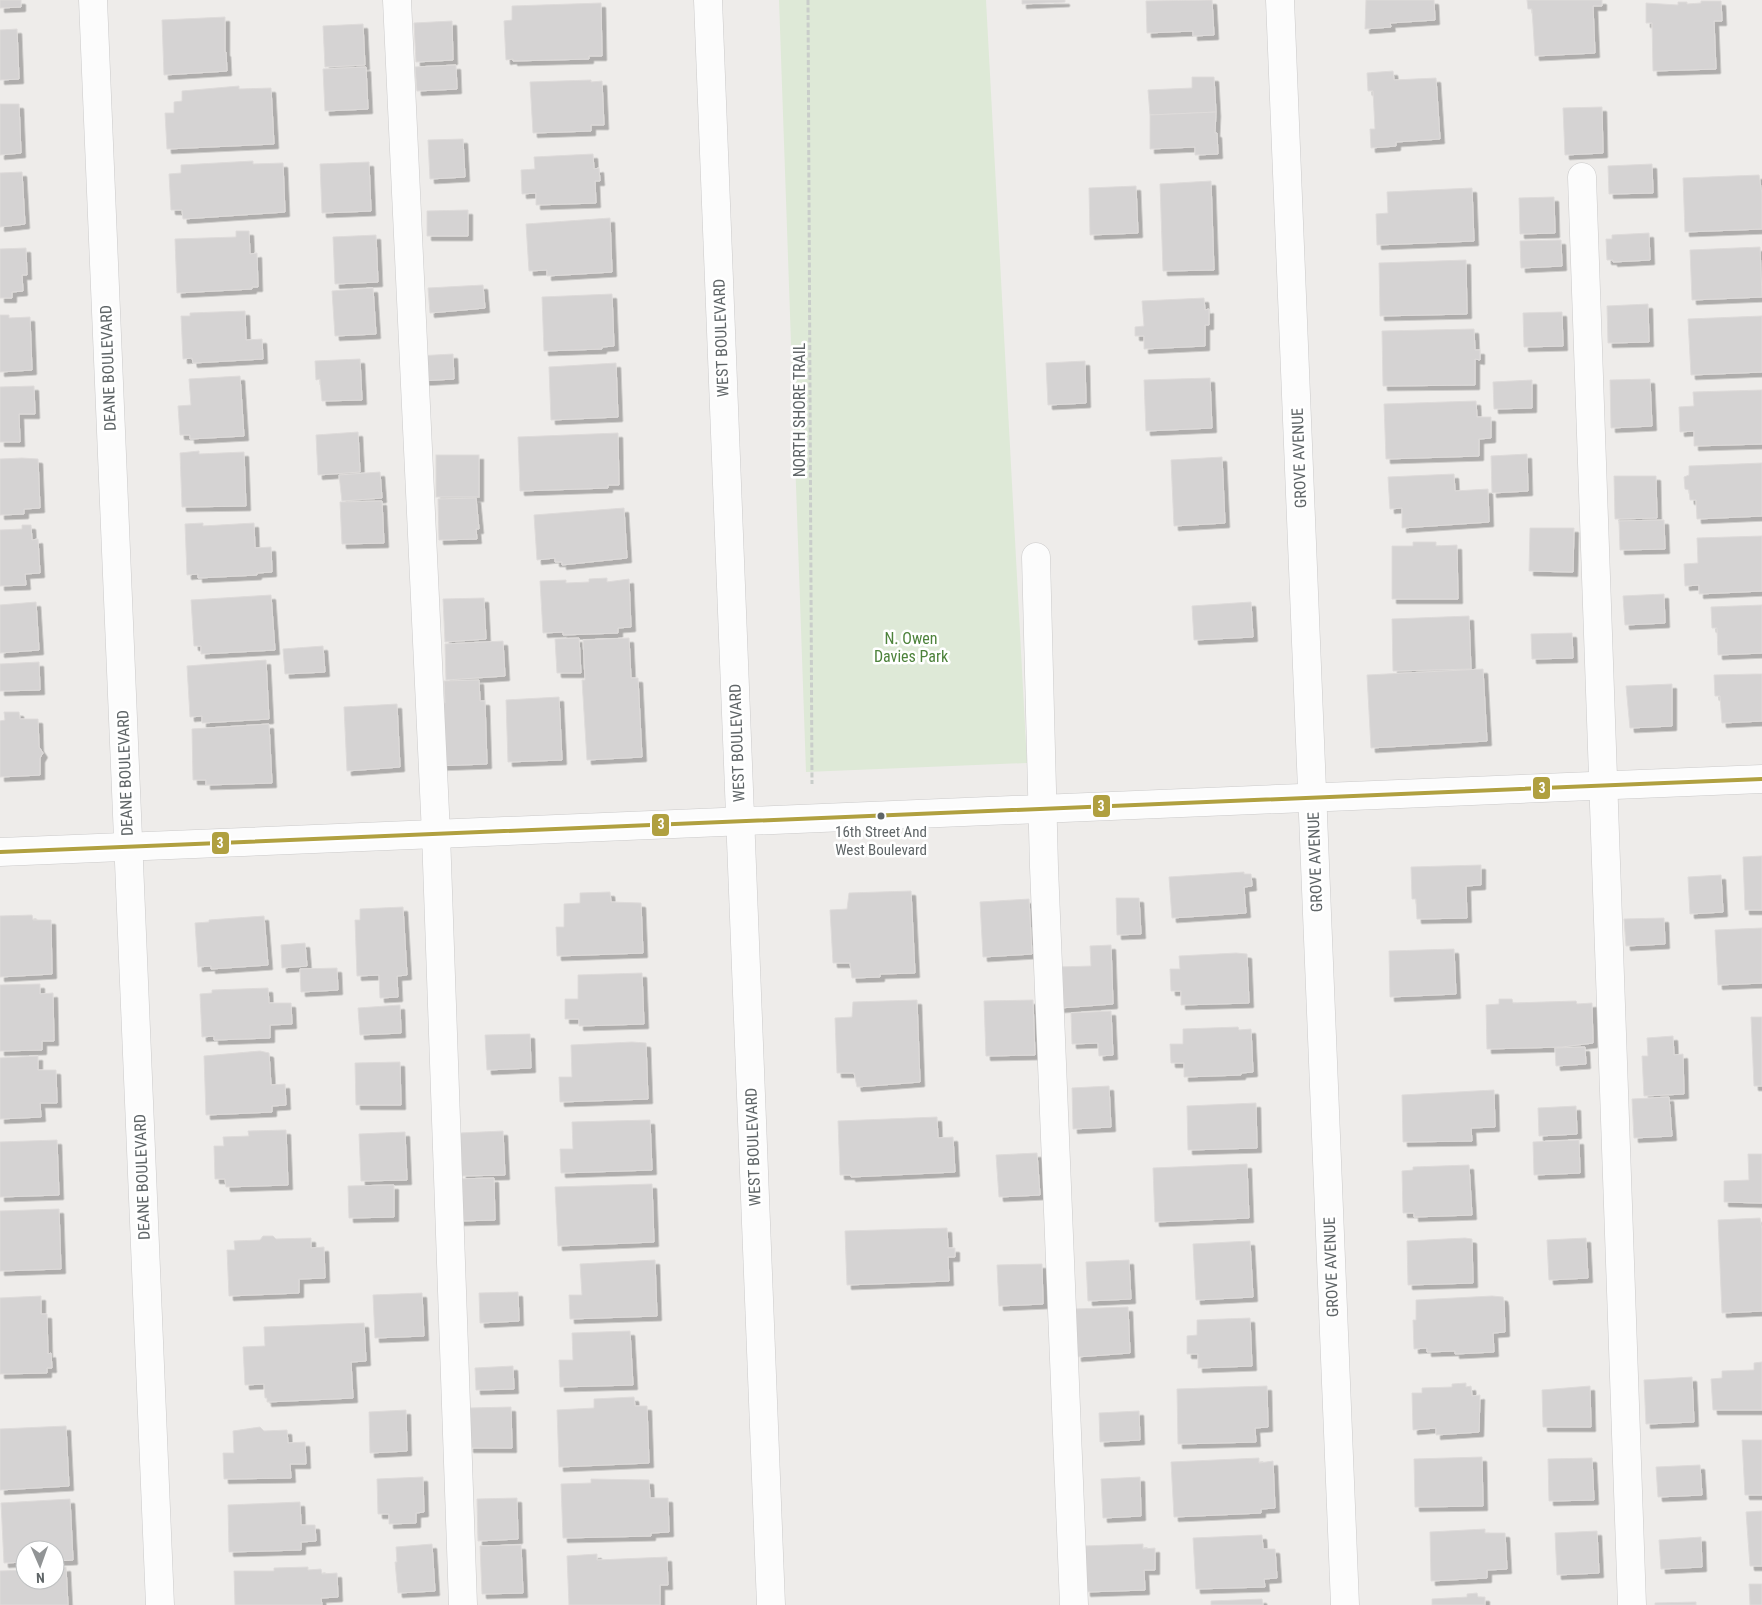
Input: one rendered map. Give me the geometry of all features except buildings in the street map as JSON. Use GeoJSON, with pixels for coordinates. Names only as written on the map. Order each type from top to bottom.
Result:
{"type":"FeatureCollection","features":[{"type":"Feature","properties":{"kind":"street","name":"DEANE BOULEVARD"},"geometry":{"type":"LineString","coordinates":[[93,0],[160,1605]]}},
{"type":"Feature","properties":{"kind":"street"},"geometry":{"type":"LineString","coordinates":[[397,0],[436,834],[463,1605]]}},
{"type":"Feature","properties":{"kind":"street","name":"WEST BOULEVARD"},"geometry":{"type":"LineString","coordinates":[[708,0],[772,1605]]}},
{"type":"Feature","properties":{"kind":"street","name":"GROVE AVENUE"},"geometry":{"type":"LineString","coordinates":[[1280,0],[1345,1605]]}},
{"type":"Feature","properties":{"kind":"street"},"geometry":{"type":"LineString","coordinates":[[1582,178],[1632,1605]]}},
{"type":"Feature","properties":{"kind":"street"},"geometry":{"type":"LineString","coordinates":[[1036,557],[1042,810],[1074,1605]]}},
{"type":"Feature","properties":{"kind":"street"},"geometry":{"type":"LineString","coordinates":[[0,852],[1762,779]]}},
{"type":"Feature","properties":{"kind":"path","name":"NORTH SHORE TRAIL"},"geometry":{"type":"LineString","coordinates":[[808,0],[813,761],[809,819]]}},
{"type":"Feature","properties":{"kind":"green space","name":"N. Owen Davies Park"},"geometry":{"type":"Polygon","coordinates":[[[779,0],[986,0],[1027,763],[806,772],[779,0]]]}},
{"type":"Feature","properties":{"kind":"transit line","name":"3"},"geometry":{"type":"LineString","coordinates":[[0,852],[1762,779]]}},
{"type":"Feature","properties":{"kind":"place","name":"16th Street And West Boulevard"},"geometry":{"type":"Point","coordinates":[881,816]}}]}
